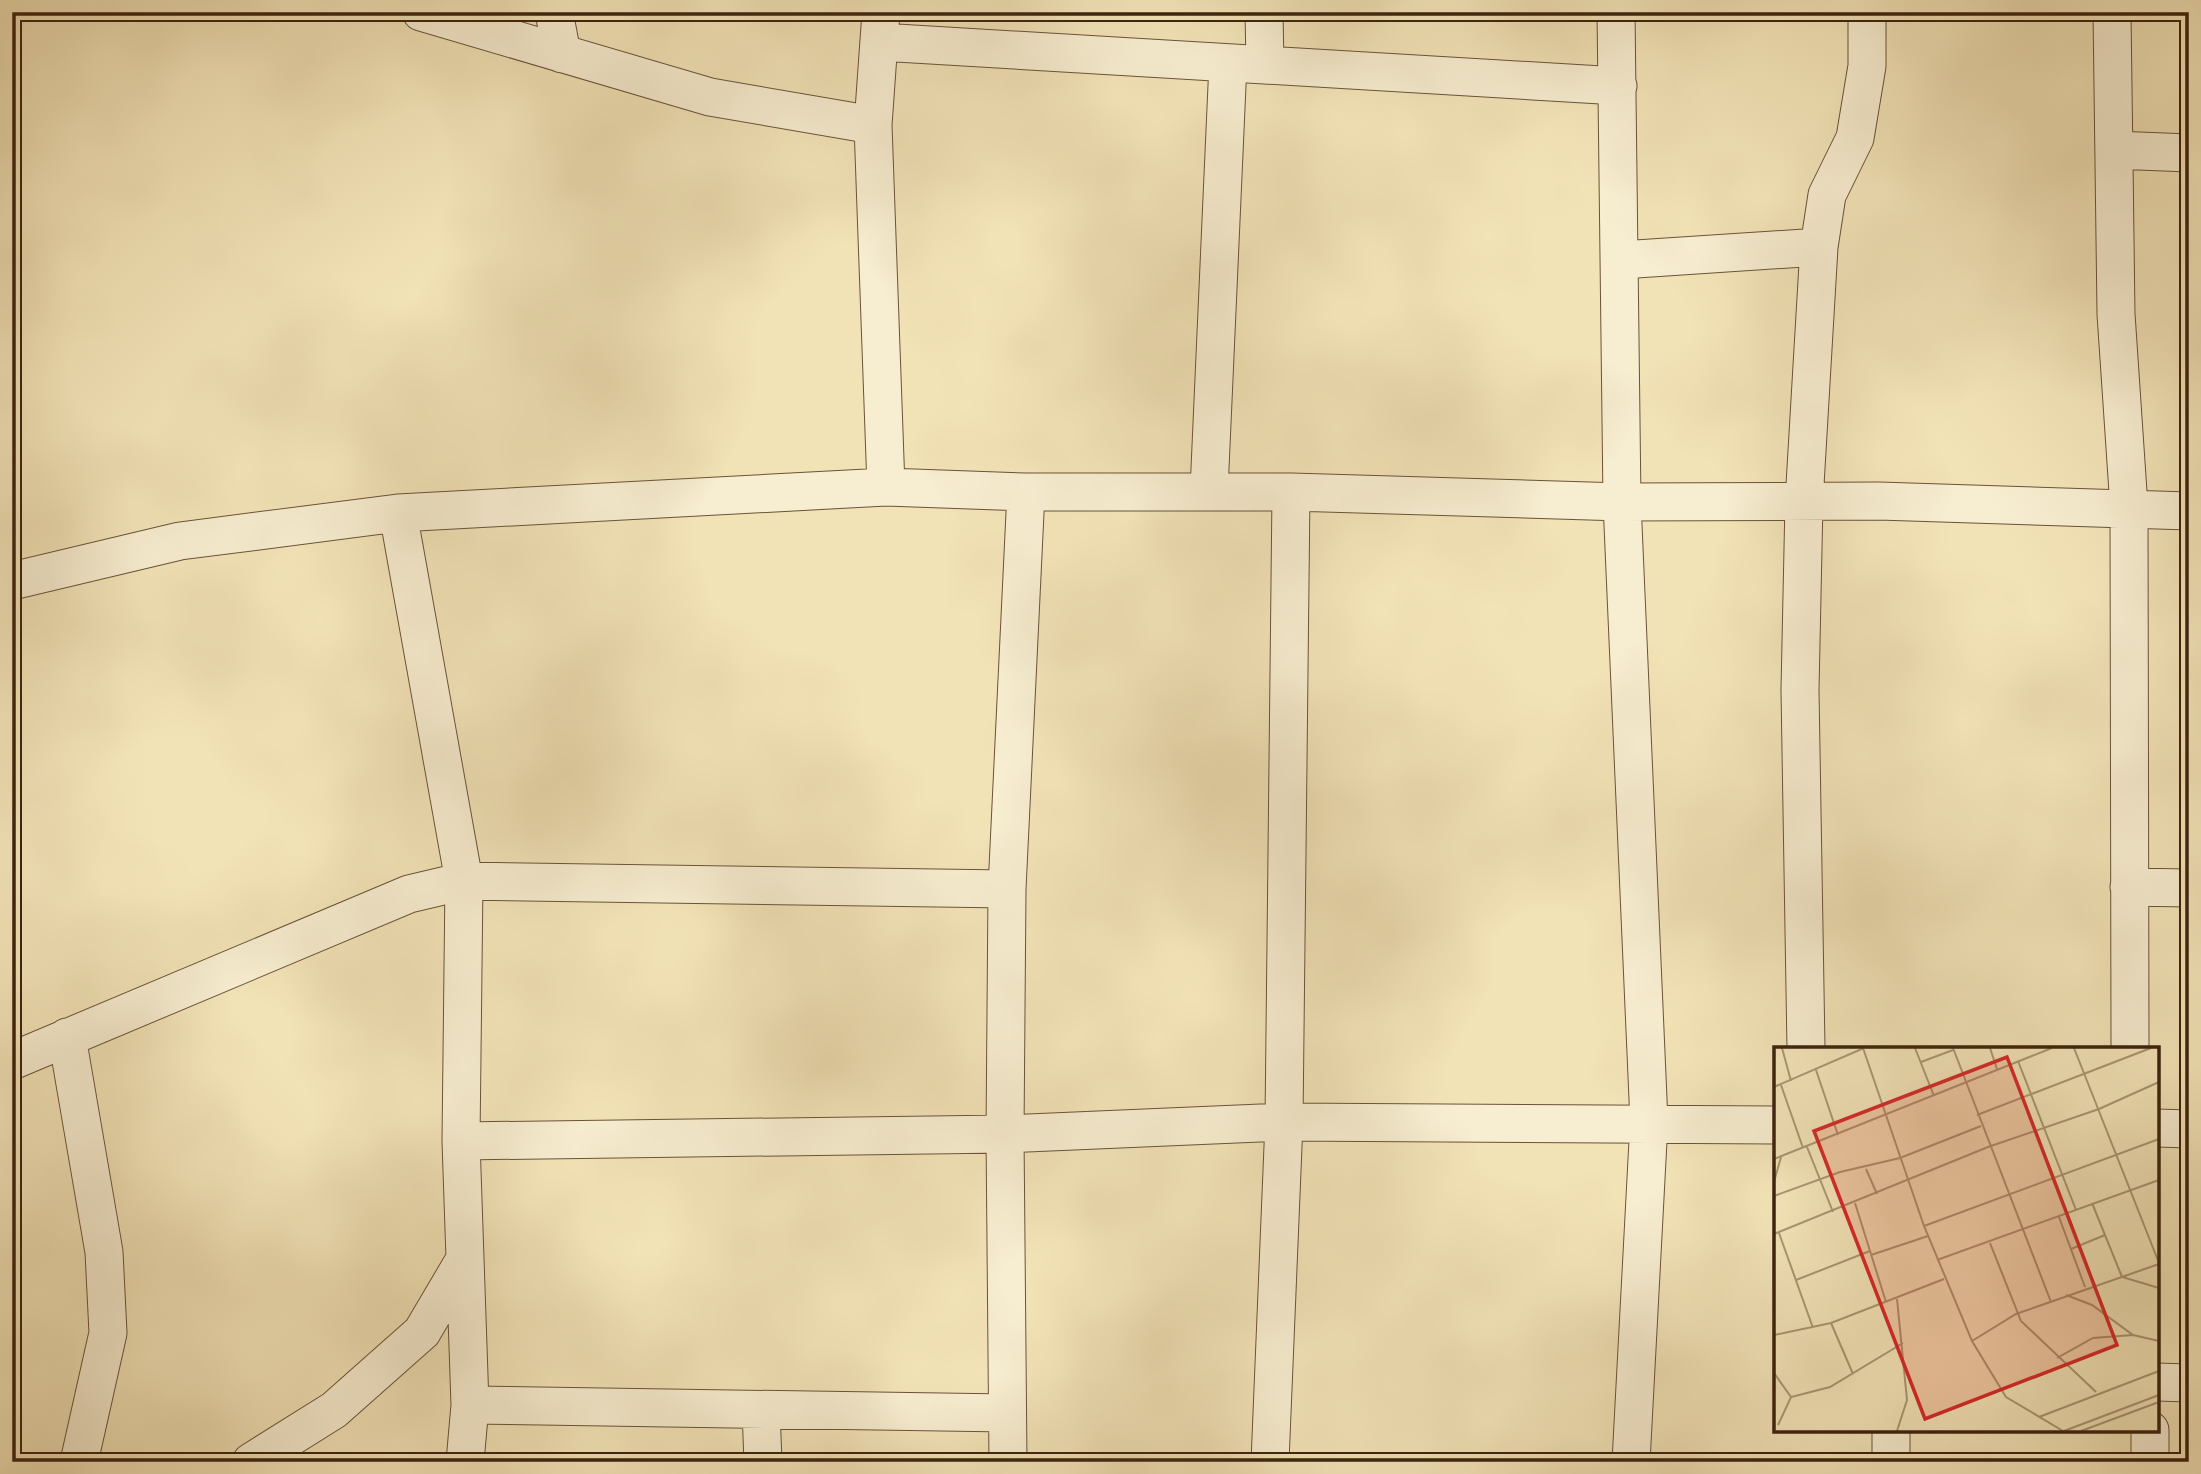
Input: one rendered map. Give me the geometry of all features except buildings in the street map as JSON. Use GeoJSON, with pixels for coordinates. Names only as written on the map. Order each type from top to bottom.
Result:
{"type":"FeatureCollection","features":[{"type":"Feature","properties":{"kind":"street"},"geometry":{"type":"LineString","coordinates":[[421,12],[710,97],[873,125]]}},
{"type":"Feature","properties":{"kind":"street"},"geometry":{"type":"LineString","coordinates":[[554,12],[562,54]]}},
{"type":"Feature","properties":{"kind":"street"},"geometry":{"type":"LineString","coordinates":[[1264,12],[1265,65]]}},
{"type":"Feature","properties":{"kind":"street"},"geometry":{"type":"LineString","coordinates":[[1616,12],[1622,502],[1648,1122],[1631,1462]]}},
{"type":"Feature","properties":{"kind":"street"},"geometry":{"type":"LineString","coordinates":[[1806,1047],[1800,690],[1804,502],[1819,247],[1827,195],[1854,138],[1867,66],[1867,12]]}},
{"type":"Feature","properties":{"kind":"street"},"geometry":{"type":"LineString","coordinates":[[2112,12],[2116,314],[2129,508],[2130,1047]]}},
{"type":"Feature","properties":{"kind":"street"},"geometry":{"type":"LineString","coordinates":[[886,487],[873,125],[880,27],[1228,63],[1618,86]]}},
{"type":"Feature","properties":{"kind":"street"},"geometry":{"type":"LineString","coordinates":[[1209,491],[1228,63]]}},
{"type":"Feature","properties":{"kind":"street"},"geometry":{"type":"LineString","coordinates":[[2113,150],[2189,153]]}},
{"type":"Feature","properties":{"kind":"street"},"geometry":{"type":"LineString","coordinates":[[1621,260],[1819,247]]}},
{"type":"Feature","properties":{"kind":"street"},"geometry":{"type":"LineString","coordinates":[[12,581],[180,541],[398,513],[886,487],[1026,492],[1291,492],[1622,502],[1804,502],[2189,511]]}},
{"type":"Feature","properties":{"kind":"street"},"geometry":{"type":"LineString","coordinates":[[1008,1462],[1005,1134],[1007,889],[1026,492]]}},
{"type":"Feature","properties":{"kind":"street"},"geometry":{"type":"LineString","coordinates":[[1270,1462],[1284,1122],[1291,492]]}},
{"type":"Feature","properties":{"kind":"street"},"geometry":{"type":"LineString","coordinates":[[398,513],[464,881],[461,1141],[470,1405],[465,1462]]}},
{"type":"Feature","properties":{"kind":"street"},"geometry":{"type":"LineString","coordinates":[[12,1061],[409,894],[464,881],[1007,889]]}},
{"type":"Feature","properties":{"kind":"street"},"geometry":{"type":"LineString","coordinates":[[2129,887],[2189,888]]}},
{"type":"Feature","properties":{"kind":"street"},"geometry":{"type":"LineString","coordinates":[[67,1037],[104,1252],[108,1333],[79,1462]]}},
{"type":"Feature","properties":{"kind":"street"},"geometry":{"type":"LineString","coordinates":[[461,1141],[1005,1134],[1284,1122],[1648,1122],[1774,1125]]}},
{"type":"Feature","properties":{"kind":"street"},"geometry":{"type":"LineString","coordinates":[[2159,1128],[2189,1129]]}},
{"type":"Feature","properties":{"kind":"street"},"geometry":{"type":"LineString","coordinates":[[251,1462],[334,1410],[422,1332],[465,1259]]}},
{"type":"Feature","properties":{"kind":"street"},"geometry":{"type":"LineString","coordinates":[[2159,1382],[2189,1383]]}},
{"type":"Feature","properties":{"kind":"street"},"geometry":{"type":"LineString","coordinates":[[470,1405],[1007,1413]]}},
{"type":"Feature","properties":{"kind":"street"},"geometry":{"type":"LineString","coordinates":[[761,1410],[763,1462]]}},
{"type":"Feature","properties":{"kind":"street"},"geometry":{"type":"LineString","coordinates":[[1891,1432],[1891,1462]]}},
{"type":"Feature","properties":{"kind":"street"},"geometry":{"type":"LineString","coordinates":[[2150,1432],[2150,1462]]}}]}
